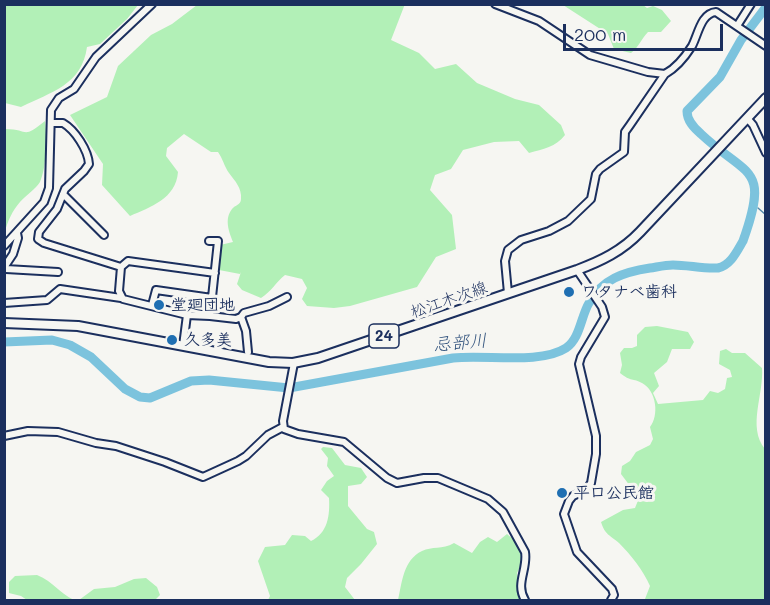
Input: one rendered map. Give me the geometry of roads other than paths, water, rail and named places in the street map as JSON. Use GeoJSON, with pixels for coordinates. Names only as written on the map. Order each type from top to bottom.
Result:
{"type":"FeatureCollection","features":[{"type":"Feature","properties":{"kind":"main road","name":"松江木次線"},"geometry":{"type":"LineString","coordinates":[[4,324],[78,326],[269,362],[294,363],[328,355],[605,259],[628,243],[765,98]]}},
{"type":"Feature","properties":{"kind":"street"},"geometry":{"type":"LineString","coordinates":[[4,246],[44,202],[49,188],[51,110],[59,98],[74,89],[96,57],[152,4]]}},
{"type":"Feature","properties":{"kind":"street"},"geometry":{"type":"LineString","coordinates":[[495,4],[539,21],[590,55],[665,75]]}},
{"type":"Feature","properties":{"kind":"street"},"geometry":{"type":"LineString","coordinates":[[739,27],[751,4]]}},
{"type":"Feature","properties":{"kind":"street"},"geometry":{"type":"LineString","coordinates":[[508,293],[505,261],[508,250],[521,240],[561,226],[588,203],[593,194],[596,174],[604,165],[624,152],[625,132],[665,75],[673,70],[688,52],[703,21],[709,14],[717,12],[765,45]]}},
{"type":"Feature","properties":{"kind":"street"},"geometry":{"type":"LineString","coordinates":[[747,118],[753,125],[765,153]]}},
{"type":"Feature","properties":{"kind":"street"},"geometry":{"type":"LineString","coordinates":[[51,123],[67,125],[84,148],[89,160],[87,167],[66,187],[57,209],[39,232],[39,239],[45,243],[121,267]]}},
{"type":"Feature","properties":{"kind":"street"},"geometry":{"type":"LineString","coordinates":[[63,194],[104,235]]}},
{"type":"Feature","properties":{"kind":"street"},"geometry":{"type":"LineString","coordinates":[[17,233],[18,238],[13,254],[5,266],[6,269],[58,272]]}},
{"type":"Feature","properties":{"kind":"street"},"geometry":{"type":"LineString","coordinates":[[209,241],[218,242],[210,316]]}},
{"type":"Feature","properties":{"kind":"street"},"geometry":{"type":"LineString","coordinates":[[123,299],[119,291],[121,267],[128,261],[215,273]]}},
{"type":"Feature","properties":{"kind":"street"},"geometry":{"type":"LineString","coordinates":[[577,270],[606,317],[579,364],[596,436],[595,463],[591,483],[586,490],[573,496],[564,514],[576,552],[612,589],[614,595],[610,600]]}},
{"type":"Feature","properties":{"kind":"street"},"geometry":{"type":"LineString","coordinates":[[4,303],[47,300],[60,289],[123,299],[187,315],[236,319],[242,317],[244,313],[269,306],[287,297]]}},
{"type":"Feature","properties":{"kind":"street"},"geometry":{"type":"LineString","coordinates":[[152,305],[156,290],[212,298]]}},
{"type":"Feature","properties":{"kind":"street"},"geometry":{"type":"LineString","coordinates":[[183,346],[187,315]]}},
{"type":"Feature","properties":{"kind":"street"},"geometry":{"type":"LineString","coordinates":[[242,317],[248,352]]}},
{"type":"Feature","properties":{"kind":"street"},"geometry":{"type":"LineString","coordinates":[[283,428],[294,363]]}},
{"type":"Feature","properties":{"kind":"street"},"geometry":{"type":"LineString","coordinates":[[4,436],[28,431],[58,432],[116,446],[203,477],[238,461],[268,435],[283,428]]}},
{"type":"Feature","properties":{"kind":"street"},"geometry":{"type":"LineString","coordinates":[[283,428],[293,433],[344,441],[387,478],[397,483],[438,478],[493,502],[503,512],[525,552],[526,558],[520,588],[525,600]]}},
{"type":"Feature","properties":{"kind":"waterway","name":"忌部川"},"geometry":{"type":"LineString","coordinates":[[4,342],[52,340],[70,345],[91,357],[125,389],[140,397],[150,398],[191,381],[209,380],[289,388],[453,358],[527,358],[555,353],[571,344],[586,308],[594,295],[607,282],[631,272],[667,265],[718,268],[727,264],[736,253],[743,241],[751,216],[754,185],[742,167],[693,127],[687,111],[720,77],[741,40],[766,7]]}},
{"type":"Feature","properties":{"kind":"waterway"},"geometry":{"type":"LineString","coordinates":[[758,208],[766,215]]}},
{"type":"Feature","properties":{"kind":"place","name":"ワタナベ歯科"},"geometry":{"type":"Point","coordinates":[569,292]}},
{"type":"Feature","properties":{"kind":"place","name":"堂廻団地"},"geometry":{"type":"Point","coordinates":[159,305]}},
{"type":"Feature","properties":{"kind":"place","name":"久多美"},"geometry":{"type":"Point","coordinates":[172,340]}},
{"type":"Feature","properties":{"kind":"place","name":"平口公民館"},"geometry":{"type":"Point","coordinates":[562,493]}}]}
